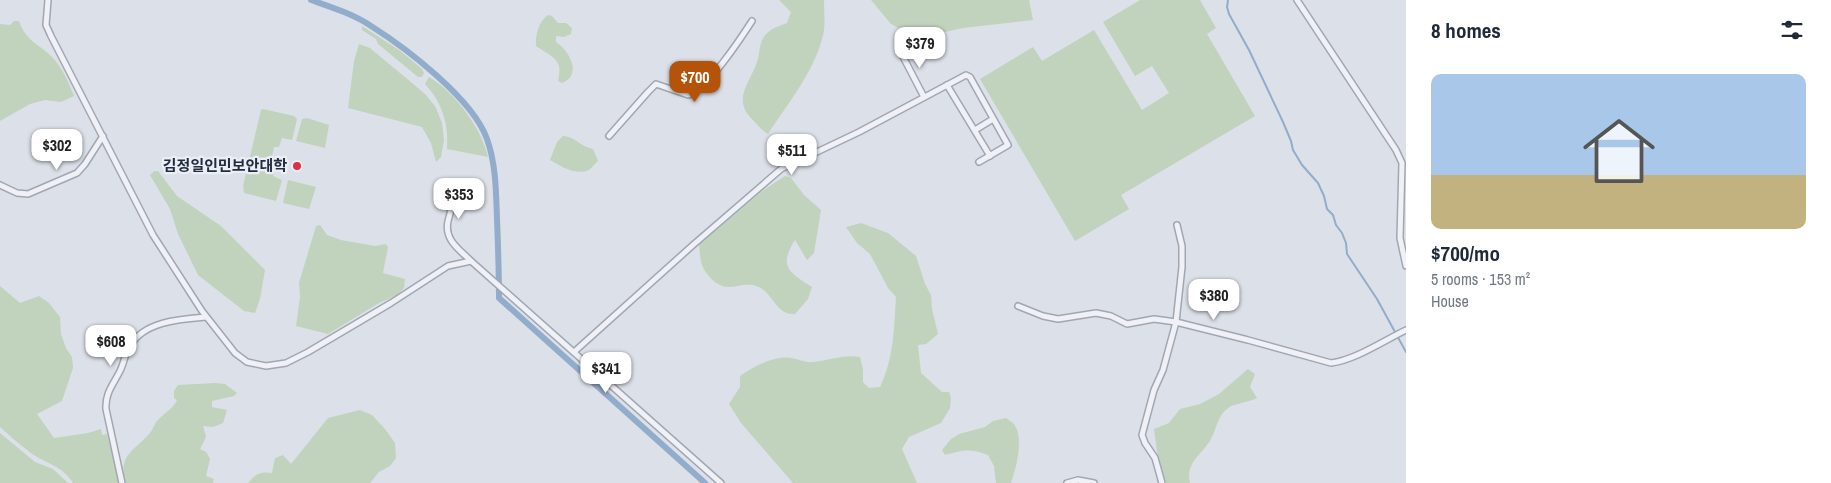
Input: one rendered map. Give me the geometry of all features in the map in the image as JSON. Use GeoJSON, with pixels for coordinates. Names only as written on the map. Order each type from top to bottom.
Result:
{"type":"FeatureCollection","features":[{"type":"Feature","properties":{"kind":"street"},"geometry":{"type":"LineString","coordinates":[[48,0],[46,25],[153,235],[206,317],[234,353],[247,362],[266,366],[286,363],[374,313],[448,266],[471,261]]}},
{"type":"Feature","properties":{"kind":"street"},"geometry":{"type":"LineString","coordinates":[[1297,0],[1396,150],[1402,163],[1400,238],[1406,266]]}},
{"type":"Feature","properties":{"kind":"street"},"geometry":{"type":"LineString","coordinates":[[609,136],[656,84],[688,95],[698,90],[740,40],[752,21]]}},
{"type":"Feature","properties":{"kind":"street"},"geometry":{"type":"LineString","coordinates":[[898,49],[924,97]]}},
{"type":"Feature","properties":{"kind":"street"},"geometry":{"type":"LineString","coordinates":[[574,352],[781,169],[859,132],[966,75],[970,77],[1008,145],[979,162]]}},
{"type":"Feature","properties":{"kind":"street"},"geometry":{"type":"LineString","coordinates":[[947,85],[990,156]]}},
{"type":"Feature","properties":{"kind":"street"},"geometry":{"type":"LineString","coordinates":[[975,130],[993,119]]}},
{"type":"Feature","properties":{"kind":"street"},"geometry":{"type":"LineString","coordinates":[[0,184],[17,193],[28,194],[77,173],[103,136]]}},
{"type":"Feature","properties":{"kind":"street"},"geometry":{"type":"LineString","coordinates":[[440,199],[449,202],[451,208],[447,235],[452,243],[721,483]]}},
{"type":"Feature","properties":{"kind":"street"},"geometry":{"type":"LineString","coordinates":[[1162,483],[1155,458],[1142,435],[1176,322],[1182,267],[1182,246],[1177,225]]}},
{"type":"Feature","properties":{"kind":"street"},"geometry":{"type":"LineString","coordinates":[[1018,306],[1043,316],[1058,319],[1096,313],[1112,316],[1127,324],[1154,318],[1176,322],[1330,363],[1338,362],[1362,352],[1406,330]]}},
{"type":"Feature","properties":{"kind":"street"},"geometry":{"type":"LineString","coordinates":[[122,483],[106,409],[106,401],[109,389],[120,371],[130,344],[144,331],[158,325],[206,317]]}},
{"type":"Feature","properties":{"kind":"street"},"geometry":{"type":"LineString","coordinates":[[1067,483],[1078,480],[1094,483]]}},
{"type":"Feature","properties":{"kind":"green space"},"geometry":{"type":"Polygon","coordinates":[[[779,0],[824,0],[824,30],[818,52],[806,77],[768,134],[747,113],[743,99],[746,85],[758,60],[761,42],[770,31],[787,23],[791,12],[779,0]]]}},
{"type":"Feature","properties":{"kind":"green space"},"geometry":{"type":"Polygon","coordinates":[[[871,0],[1029,0],[1033,20],[963,28],[931,35],[910,34],[891,24],[871,0]]]}},
{"type":"Feature","properties":{"kind":"green space"},"geometry":{"type":"Polygon","coordinates":[[[1140,0],[1200,0],[1216,28],[1207,34],[1255,116],[1121,195],[1129,209],[1075,241],[980,79],[1033,47],[1042,61],[1094,30],[1142,110],[1169,93],[1152,66],[1135,76],[1103,22],[1140,0]]]}},
{"type":"Feature","properties":{"kind":"green space"},"geometry":{"type":"Polygon","coordinates":[[[548,15],[552,16],[558,23],[566,23],[572,28],[571,34],[564,37],[556,36],[556,42],[569,56],[573,69],[572,74],[562,83],[558,81],[558,63],[552,56],[536,46],[538,29],[548,15]]]}},
{"type":"Feature","properties":{"kind":"green space"},"geometry":{"type":"Polygon","coordinates":[[[14,21],[19,21],[25,34],[57,62],[74,96],[61,102],[45,100],[30,104],[0,121],[0,24],[10,25],[14,21]]]}},
{"type":"Feature","properties":{"kind":"green space"},"geometry":{"type":"Polygon","coordinates":[[[362,26],[399,50],[422,69],[424,73],[422,77],[418,77],[378,44],[376,39],[362,30],[362,26]]]}},
{"type":"Feature","properties":{"kind":"green space"},"geometry":{"type":"Polygon","coordinates":[[[359,44],[370,48],[424,93],[435,106],[442,123],[444,140],[441,157],[436,162],[431,143],[422,127],[348,108],[354,61],[359,44]]]}},
{"type":"Feature","properties":{"kind":"green space"},"geometry":{"type":"Polygon","coordinates":[[[429,77],[448,92],[466,112],[485,146],[488,157],[447,149],[447,131],[443,114],[436,98],[425,84],[429,77]]]}},
{"type":"Feature","properties":{"kind":"green space"},"geometry":{"type":"Polygon","coordinates":[[[261,110],[294,116],[297,119],[292,140],[282,138],[279,147],[274,147],[270,166],[275,168],[273,176],[282,180],[276,201],[244,193],[243,186],[261,110]]]}},
{"type":"Feature","properties":{"kind":"green space"},"geometry":{"type":"Polygon","coordinates":[[[307,118],[329,125],[325,148],[296,141],[302,119],[307,118]]]}},
{"type":"Feature","properties":{"kind":"green space"},"geometry":{"type":"Polygon","coordinates":[[[563,136],[593,149],[598,161],[589,170],[579,172],[568,170],[550,160],[557,142],[563,136]]]}},
{"type":"Feature","properties":{"kind":"green space"},"geometry":{"type":"Polygon","coordinates":[[[154,171],[158,171],[177,196],[221,226],[265,270],[260,299],[255,313],[244,311],[198,275],[178,234],[170,209],[150,175],[154,171]]]}},
{"type":"Feature","properties":{"kind":"green space"},"geometry":{"type":"Polygon","coordinates":[[[785,176],[791,178],[804,195],[821,210],[814,253],[807,260],[795,240],[787,257],[787,263],[792,273],[812,287],[808,299],[795,314],[784,312],[759,287],[747,285],[728,287],[720,285],[704,269],[699,245],[761,192],[785,176]]]}},
{"type":"Feature","properties":{"kind":"green space"},"geometry":{"type":"Polygon","coordinates":[[[288,180],[316,187],[309,209],[283,203],[288,180]]]}},
{"type":"Feature","properties":{"kind":"green space"},"geometry":{"type":"Polygon","coordinates":[[[861,223],[888,233],[916,256],[925,284],[931,295],[938,334],[926,344],[918,345],[921,373],[942,392],[949,392],[951,398],[950,408],[941,423],[909,437],[902,449],[917,483],[793,483],[741,423],[729,404],[740,387],[740,376],[757,366],[778,358],[791,358],[811,362],[843,357],[860,357],[863,369],[863,382],[869,388],[880,387],[891,354],[896,297],[888,288],[870,254],[857,243],[846,227],[861,223]]]}},
{"type":"Feature","properties":{"kind":"green space"},"geometry":{"type":"Polygon","coordinates":[[[320,225],[327,235],[341,240],[375,246],[386,244],[388,247],[383,273],[405,279],[404,288],[397,295],[379,303],[328,334],[296,326],[300,297],[299,283],[316,226],[320,225]]]}},
{"type":"Feature","properties":{"kind":"green space"},"geometry":{"type":"Polygon","coordinates":[[[0,286],[20,303],[39,296],[49,303],[60,317],[61,334],[66,348],[72,357],[73,368],[62,401],[37,414],[54,438],[101,429],[102,435],[107,434],[120,483],[73,483],[64,472],[31,453],[0,427],[0,286]]]}},
{"type":"Feature","properties":{"kind":"green space"},"geometry":{"type":"Polygon","coordinates":[[[1248,369],[1255,374],[1250,387],[1257,398],[1230,407],[1224,411],[1211,439],[1192,464],[1189,476],[1190,483],[1165,483],[1160,473],[1154,429],[1169,423],[1180,409],[1200,404],[1219,394],[1248,369]]]}},
{"type":"Feature","properties":{"kind":"green space"},"geometry":{"type":"Polygon","coordinates":[[[225,384],[237,393],[234,396],[212,401],[212,407],[227,410],[223,423],[213,427],[203,426],[206,437],[200,449],[206,452],[210,459],[206,476],[214,479],[213,483],[124,483],[123,473],[126,459],[150,432],[155,423],[175,403],[177,400],[174,398],[174,391],[178,385],[225,384]]]}},
{"type":"Feature","properties":{"kind":"green space"},"geometry":{"type":"Polygon","coordinates":[[[360,410],[372,415],[395,443],[396,458],[390,466],[379,472],[370,483],[248,483],[258,474],[272,473],[275,458],[283,455],[291,464],[328,418],[360,410]]]}},
{"type":"Feature","properties":{"kind":"green space"},"geometry":{"type":"Polygon","coordinates":[[[1006,418],[1017,429],[1019,444],[1011,483],[996,483],[994,466],[988,455],[966,450],[945,455],[942,450],[951,439],[959,434],[985,427],[993,421],[1006,418]]]}},
{"type":"Feature","properties":{"kind":"green space"},"geometry":{"type":"Polygon","coordinates":[[[0,433],[35,462],[53,469],[68,483],[0,483],[0,433]]]}},
{"type":"Feature","properties":{"kind":"waterway"},"geometry":{"type":"LineString","coordinates":[[311,0],[357,18],[402,47],[437,76],[468,108],[487,139],[494,168],[499,298],[705,483]]}},
{"type":"Feature","properties":{"kind":"waterway"},"geometry":{"type":"LineString","coordinates":[[1228,0],[1229,14],[1249,50],[1283,122],[1293,150],[1302,165],[1318,183],[1327,209],[1333,215],[1336,225],[1342,233],[1346,243],[1347,254],[1377,299],[1406,352]]}},
{"type":"Feature","properties":{"kind":"place","name":"김정일인민보안대학"},"geometry":{"type":"Point","coordinates":[297,166]}}]}
